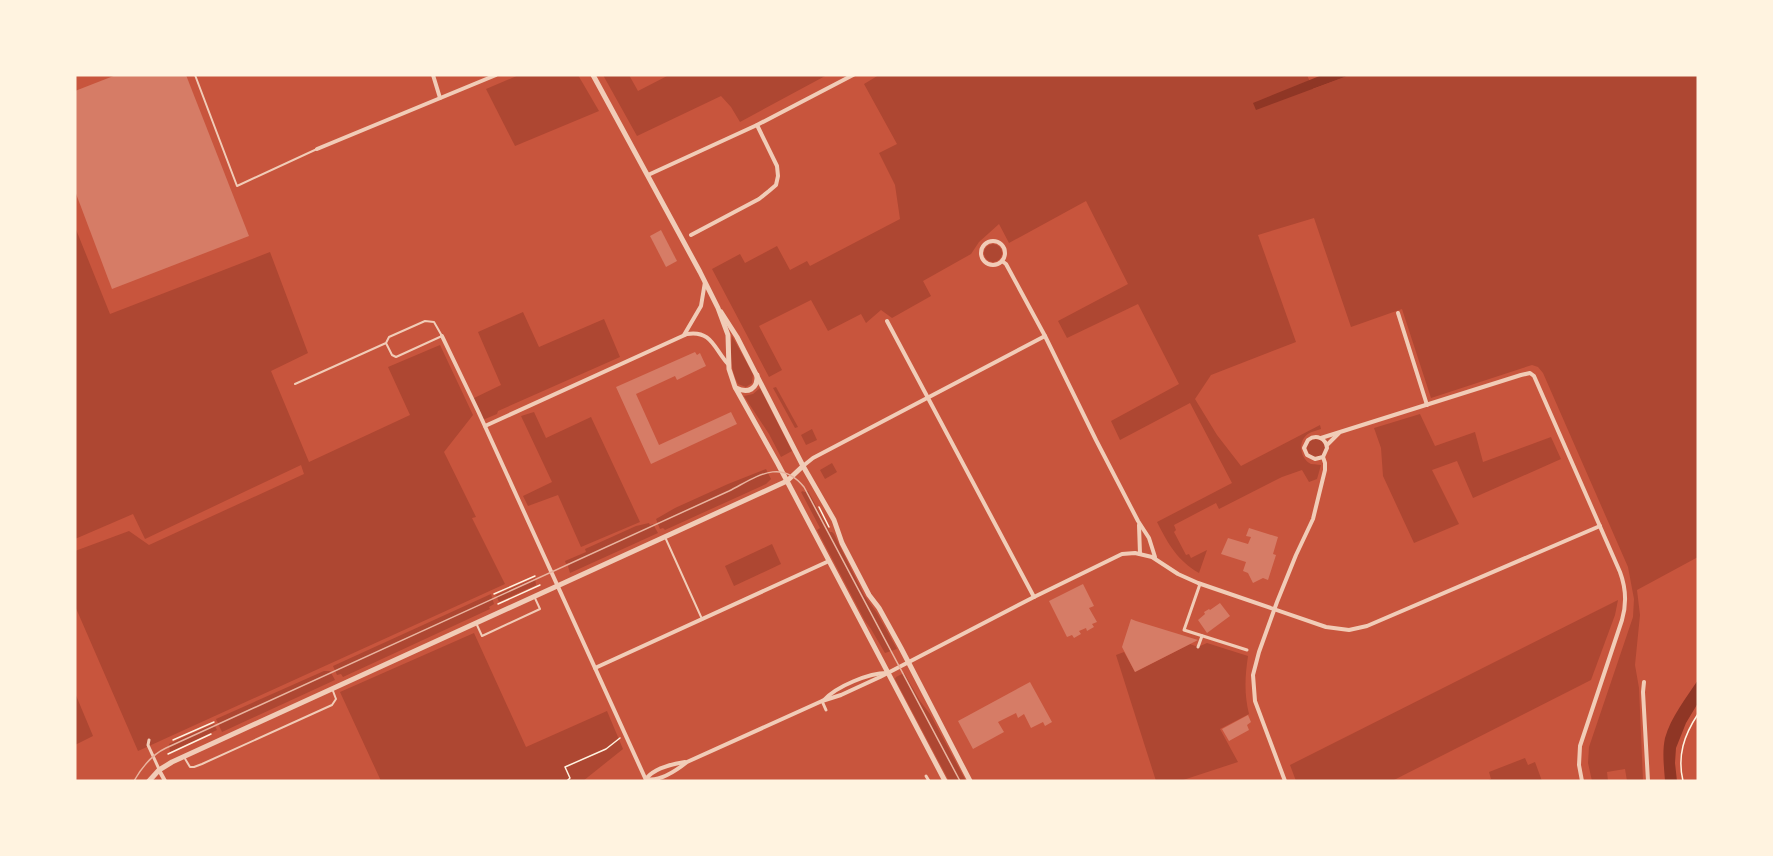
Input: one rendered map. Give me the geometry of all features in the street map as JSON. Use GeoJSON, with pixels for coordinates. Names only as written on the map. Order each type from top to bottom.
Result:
{"type":"FeatureCollection","features":[{"type":"Feature","properties":{"kind":"street"},"geometry":{"type":"LineString","coordinates":[[434,75],[440,98]]}},
{"type":"Feature","properties":{"kind":"street"},"geometry":{"type":"LineString","coordinates":[[317,150],[496,75]]}},
{"type":"Feature","properties":{"kind":"street"},"geometry":{"type":"LineString","coordinates":[[593,75],[718,308],[728,335],[728,364],[735,387],[945,781]]}},
{"type":"Feature","properties":{"kind":"street"},"geometry":{"type":"LineString","coordinates":[[839,82],[845,75]]}},
{"type":"Feature","properties":{"kind":"street"},"geometry":{"type":"LineString","coordinates":[[648,175],[757,125],[851,76]]}},
{"type":"Feature","properties":{"kind":"street"},"geometry":{"type":"LineString","coordinates":[[691,235],[759,199],[776,185],[777,166],[757,125]]}},
{"type":"Feature","properties":{"kind":"street"},"geometry":{"type":"LineString","coordinates":[[993,241],[1001,244],[1005,253],[1002,261],[993,265],[984,261],[981,252],[984,245],[993,241]]}},
{"type":"Feature","properties":{"kind":"street"},"geometry":{"type":"LineString","coordinates":[[1002,261],[1006,264],[1045,336],[1096,440],[1151,543],[1155,558]]}},
{"type":"Feature","properties":{"kind":"street"},"geometry":{"type":"LineString","coordinates":[[684,335],[700,309],[705,281]]}},
{"type":"Feature","properties":{"kind":"street"},"geometry":{"type":"LineString","coordinates":[[718,308],[732,327],[831,515],[842,543],[865,587],[879,608],[970,781]]}},
{"type":"Feature","properties":{"kind":"street"},"geometry":{"type":"LineString","coordinates":[[1398,313],[1427,405]]}},
{"type":"Feature","properties":{"kind":"street"},"geometry":{"type":"LineString","coordinates":[[887,321],[1034,597]]}},
{"type":"Feature","properties":{"kind":"street"},"geometry":{"type":"LineString","coordinates":[[485,426],[684,335],[697,334],[709,338],[728,364]]}},
{"type":"Feature","properties":{"kind":"street"},"geometry":{"type":"LineString","coordinates":[[442,336],[646,780]]}},
{"type":"Feature","properties":{"kind":"street"},"geometry":{"type":"LineString","coordinates":[[149,781],[159,770],[184,757],[787,481],[813,458],[1045,336]]}},
{"type":"Feature","properties":{"kind":"street"},"geometry":{"type":"LineString","coordinates":[[735,387],[744,391],[752,389],[757,382],[755,372]]}},
{"type":"Feature","properties":{"kind":"street"},"geometry":{"type":"LineString","coordinates":[[1321,438],[1327,445],[1327,451],[1323,457],[1312,459],[1304,448],[1310,438],[1321,438],[1340,433],[1523,374],[1531,374],[1536,379],[1622,579],[1625,602],[1622,620],[1581,742],[1579,765],[1582,781]]}},
{"type":"Feature","properties":{"kind":"street"},"geometry":{"type":"LineString","coordinates":[[1327,445],[1340,433]]}},
{"type":"Feature","properties":{"kind":"street"},"geometry":{"type":"LineString","coordinates":[[1285,781],[1256,704],[1253,686],[1257,659],[1294,560],[1313,519],[1325,466],[1323,457]]}},
{"type":"Feature","properties":{"kind":"street"},"geometry":{"type":"LineString","coordinates":[[1138,521],[1141,540],[1140,554]]}},
{"type":"Feature","properties":{"kind":"street"},"geometry":{"type":"LineString","coordinates":[[646,780],[658,779],[687,762],[822,701],[838,689],[876,673],[888,673],[1034,597],[1114,557],[1127,553],[1155,558],[1178,574],[1198,583],[1334,629],[1349,630],[1359,628],[1600,526]]}},
{"type":"Feature","properties":{"kind":"street"},"geometry":{"type":"LineString","coordinates":[[595,668],[829,561]]}},
{"type":"Feature","properties":{"kind":"street"},"geometry":{"type":"LineString","coordinates":[[1198,583],[1184,630],[1247,650]]}},
{"type":"Feature","properties":{"kind":"street"},"geometry":{"type":"LineString","coordinates":[[1198,647],[1202,636]]}},
{"type":"Feature","properties":{"kind":"street"},"geometry":{"type":"LineString","coordinates":[[1644,682],[1648,781]]}},
{"type":"Feature","properties":{"kind":"street"},"geometry":{"type":"LineString","coordinates":[[822,701],[826,710]]}},
{"type":"Feature","properties":{"kind":"street"},"geometry":{"type":"LineString","coordinates":[[148,740],[148,745],[165,781]]}},
{"type":"Feature","properties":{"kind":"street"},"geometry":{"type":"LineString","coordinates":[[646,780],[650,774],[661,768],[687,762]]}},
{"type":"Feature","properties":{"kind":"lane"},"geometry":{"type":"LineString","coordinates":[[195,75],[237,186],[317,150]]}},
{"type":"Feature","properties":{"kind":"lane"},"geometry":{"type":"LineString","coordinates":[[295,384],[386,343],[389,337],[428,320],[434,322],[442,336],[396,357],[392,355],[386,343]]}},
{"type":"Feature","properties":{"kind":"lane"},"geometry":{"type":"LineString","coordinates":[[665,537],[702,619]]}},
{"type":"Feature","properties":{"kind":"lane"},"geometry":{"type":"LineString","coordinates":[[476,623],[482,636],[540,609],[534,596]]}},
{"type":"Feature","properties":{"kind":"lane"},"geometry":{"type":"LineString","coordinates":[[184,757],[189,766],[196,767],[332,705],[336,699],[332,688]]}},
{"type":"Feature","properties":{"kind":"path"},"geometry":{"type":"LineString","coordinates":[[494,594],[536,576]]}},
{"type":"Feature","properties":{"kind":"path"},"geometry":{"type":"LineString","coordinates":[[498,604],[540,585]]}},
{"type":"Feature","properties":{"kind":"path"},"geometry":{"type":"LineString","coordinates":[[1683,781],[1681,752],[1686,734],[1698,714]]}},
{"type":"Feature","properties":{"kind":"path"},"geometry":{"type":"LineString","coordinates":[[173,740],[214,722]]}},
{"type":"Feature","properties":{"kind":"path"},"geometry":{"type":"LineString","coordinates":[[168,754],[212,734]]}},
{"type":"Feature","properties":{"kind":"path"},"geometry":{"type":"LineString","coordinates":[[567,781],[570,778],[565,767],[606,749],[625,734]]}},
{"type":"Feature","properties":{"kind":"shaded area"},"geometry":{"type":"Polygon","coordinates":[[[519,75],[578,75],[599,111],[515,146],[486,89],[519,75]]]}},
{"type":"Feature","properties":{"kind":"shaded area"},"geometry":{"type":"Polygon","coordinates":[[[603,75],[629,75],[638,91],[669,75],[827,75],[740,122],[721,96],[637,136],[603,75]]]}},
{"type":"Feature","properties":{"kind":"shaded area"},"geometry":{"type":"Polygon","coordinates":[[[879,75],[1307,75],[1313,89],[1350,75],[1698,75],[1698,557],[1637,590],[1640,615],[1635,665],[1639,688],[1643,781],[1627,781],[1625,769],[1607,772],[1608,781],[1592,781],[1588,763],[1589,747],[1633,617],[1634,599],[1628,567],[1543,373],[1538,367],[1532,365],[1431,398],[1402,309],[1351,327],[1314,218],[1258,235],[1296,342],[1211,375],[1195,399],[1217,435],[1241,466],[1320,425],[1321,429],[1308,434],[1301,445],[1303,456],[1308,462],[1321,465],[1317,479],[1309,482],[1302,470],[1282,477],[1219,509],[1216,503],[1174,525],[1176,530],[1174,532],[1186,555],[1189,554],[1191,558],[1207,550],[1199,573],[1174,551],[1157,522],[1232,483],[1190,403],[1120,440],[1111,421],[1179,384],[1138,304],[1067,338],[1058,321],[1128,284],[1086,201],[1009,243],[999,224],[979,242],[971,254],[923,281],[931,296],[892,318],[881,310],[866,323],[861,314],[828,331],[811,300],[759,326],[782,370],[769,377],[712,269],[740,254],[745,263],[777,246],[790,270],[807,261],[810,266],[900,219],[895,185],[879,153],[897,144],[864,84],[879,75]]]}},
{"type":"Feature","properties":{"kind":"shaded area"},"geometry":{"type":"Polygon","coordinates":[[[1322,75],[1350,75],[1256,110],[1253,103],[1322,75]]]}},
{"type":"Feature","properties":{"kind":"shaded area"},"geometry":{"type":"Polygon","coordinates":[[[75,227],[110,314],[270,252],[308,353],[271,371],[309,462],[410,415],[388,367],[440,345],[473,415],[444,452],[476,517],[472,518],[505,584],[138,751],[75,606],[75,551],[129,531],[149,545],[304,474],[301,465],[145,539],[133,514],[75,539],[75,227]]]}},
{"type":"Feature","properties":{"kind":"shaded area"},"geometry":{"type":"Polygon","coordinates":[[[993,244],[999,247],[1002,253],[999,259],[993,262],[987,259],[984,253],[987,247],[993,244]]]}},
{"type":"Feature","properties":{"kind":"shaded area"},"geometry":{"type":"Polygon","coordinates":[[[523,312],[539,347],[604,319],[620,357],[498,411],[497,414],[481,419],[472,399],[501,385],[478,332],[523,312]]]}},
{"type":"Feature","properties":{"kind":"shaded area"},"geometry":{"type":"Polygon","coordinates":[[[732,336],[753,374],[752,383],[746,387],[738,384],[733,373],[732,336]]]}},
{"type":"Feature","properties":{"kind":"shaded area"},"geometry":{"type":"Polygon","coordinates":[[[776,387],[798,427],[795,428],[773,388],[776,387]]]}},
{"type":"Feature","properties":{"kind":"shaded area"},"geometry":{"type":"Polygon","coordinates":[[[760,388],[792,451],[781,457],[744,396],[753,394],[760,388]]]}},
{"type":"Feature","properties":{"kind":"shaded area"},"geometry":{"type":"Polygon","coordinates":[[[534,412],[546,438],[591,417],[640,522],[581,547],[558,495],[528,506],[523,496],[552,482],[521,416],[534,412]]]}},
{"type":"Feature","properties":{"kind":"shaded area"},"geometry":{"type":"Polygon","coordinates":[[[1420,414],[1435,446],[1475,432],[1483,462],[1551,437],[1561,459],[1473,498],[1457,461],[1432,470],[1459,524],[1414,543],[1383,476],[1381,448],[1374,428],[1420,414]]]}},
{"type":"Feature","properties":{"kind":"shaded area"},"geometry":{"type":"Polygon","coordinates":[[[812,429],[817,440],[806,445],[801,435],[812,429]]]}},
{"type":"Feature","properties":{"kind":"shaded area"},"geometry":{"type":"Polygon","coordinates":[[[1316,439],[1322,442],[1325,448],[1322,454],[1316,457],[1310,454],[1307,448],[1310,442],[1316,439]]]}},
{"type":"Feature","properties":{"kind":"shaded area"},"geometry":{"type":"Polygon","coordinates":[[[832,463],[837,472],[825,479],[820,470],[832,463]]]}},
{"type":"Feature","properties":{"kind":"shaded area"},"geometry":{"type":"Polygon","coordinates":[[[766,469],[771,479],[766,484],[665,530],[660,529],[656,519],[675,508],[766,469]]]}},
{"type":"Feature","properties":{"kind":"shaded area"},"geometry":{"type":"Polygon","coordinates":[[[808,491],[830,532],[834,534],[864,595],[897,649],[885,653],[865,621],[817,530],[820,528],[801,492],[808,491]]]}},
{"type":"Feature","properties":{"kind":"shaded area"},"geometry":{"type":"Polygon","coordinates":[[[653,524],[658,533],[570,573],[568,566],[570,565],[565,561],[586,552],[585,549],[636,526],[653,524]]]}},
{"type":"Feature","properties":{"kind":"shaded area"},"geometry":{"type":"Polygon","coordinates":[[[772,544],[781,564],[734,586],[725,566],[772,544]]]}},
{"type":"Feature","properties":{"kind":"shaded area"},"geometry":{"type":"Polygon","coordinates":[[[535,578],[536,585],[499,602],[496,595],[535,578]]]}},
{"type":"Feature","properties":{"kind":"shaded area"},"geometry":{"type":"Polygon","coordinates":[[[491,594],[494,604],[489,607],[490,609],[343,677],[341,674],[337,675],[333,666],[491,594]]]}},
{"type":"Feature","properties":{"kind":"shaded area"},"geometry":{"type":"Polygon","coordinates":[[[1618,600],[1615,615],[1591,680],[1392,781],[1296,781],[1290,765],[1618,600]]]}},
{"type":"Feature","properties":{"kind":"shaded area"},"geometry":{"type":"Polygon","coordinates":[[[474,633],[526,747],[607,711],[623,749],[583,781],[381,781],[340,692],[474,633]]]}},
{"type":"Feature","properties":{"kind":"shaded area"},"geometry":{"type":"Polygon","coordinates":[[[1207,643],[1248,656],[1246,699],[1249,714],[1220,729],[1238,762],[1180,781],[1156,781],[1116,655],[1124,652],[1135,672],[1190,644],[1198,647],[1207,643]]]}},
{"type":"Feature","properties":{"kind":"shaded area"},"geometry":{"type":"Polygon","coordinates":[[[324,671],[330,671],[335,680],[222,732],[216,719],[324,671]]]}},
{"type":"Feature","properties":{"kind":"shaded area"},"geometry":{"type":"Polygon","coordinates":[[[904,673],[930,714],[966,781],[949,781],[895,679],[904,673]]]}},
{"type":"Feature","properties":{"kind":"shaded area"},"geometry":{"type":"Polygon","coordinates":[[[1698,680],[1698,703],[1686,723],[1676,748],[1677,781],[1665,781],[1663,754],[1665,738],[1675,715],[1698,680]]]}},
{"type":"Feature","properties":{"kind":"shaded area"},"geometry":{"type":"Polygon","coordinates":[[[75,693],[93,736],[75,745],[75,693]]]}},
{"type":"Feature","properties":{"kind":"shaded area"},"geometry":{"type":"Polygon","coordinates":[[[214,724],[217,730],[170,752],[169,744],[214,724]]]}},
{"type":"Feature","properties":{"kind":"shaded area"},"geometry":{"type":"Polygon","coordinates":[[[1525,758],[1528,765],[1535,762],[1542,781],[1486,781],[1491,779],[1489,772],[1525,758]]]}},
{"type":"Feature","properties":{"kind":"building"},"geometry":{"type":"Polygon","coordinates":[[[116,75],[186,75],[249,236],[112,289],[75,191],[75,91],[116,75]]]}},
{"type":"Feature","properties":{"kind":"building"},"geometry":{"type":"Polygon","coordinates":[[[661,230],[677,261],[666,267],[650,236],[661,230]]]}},
{"type":"Feature","properties":{"kind":"building"},"geometry":{"type":"Polygon","coordinates":[[[695,352],[697,355],[700,353],[706,366],[677,380],[675,376],[636,394],[659,445],[731,412],[737,424],[651,464],[616,387],[695,352]]]}},
{"type":"Feature","properties":{"kind":"building"},"geometry":{"type":"Polygon","coordinates":[[[1249,528],[1278,537],[1273,554],[1276,555],[1268,580],[1263,578],[1253,583],[1248,573],[1243,571],[1246,562],[1221,554],[1228,538],[1248,544],[1251,537],[1246,536],[1249,528]]]}},
{"type":"Feature","properties":{"kind":"building"},"geometry":{"type":"Polygon","coordinates":[[[1083,584],[1094,606],[1089,608],[1097,622],[1092,624],[1094,627],[1087,631],[1086,628],[1079,631],[1081,634],[1074,638],[1072,635],[1067,637],[1049,601],[1083,584]]]}},
{"type":"Feature","properties":{"kind":"building"},"geometry":{"type":"Polygon","coordinates":[[[1220,603],[1230,616],[1207,633],[1198,620],[1205,614],[1204,612],[1220,603]]]}},
{"type":"Feature","properties":{"kind":"building"},"geometry":{"type":"Polygon","coordinates":[[[1131,619],[1198,640],[1135,672],[1122,647],[1131,619]]]}},
{"type":"Feature","properties":{"kind":"building"},"geometry":{"type":"Polygon","coordinates":[[[1030,682],[1052,722],[1045,726],[1043,722],[1031,728],[1024,714],[1018,718],[1016,713],[998,722],[1004,732],[973,749],[958,721],[1030,682]]]}},
{"type":"Feature","properties":{"kind":"building"},"geometry":{"type":"Polygon","coordinates":[[[1248,715],[1251,722],[1247,725],[1249,730],[1229,741],[1222,729],[1248,715]]]}},
{"type":"Feature","properties":{"kind":"tram line"},"geometry":{"type":"LineString","coordinates":[[134,781],[147,762],[166,748],[758,476],[777,472],[786,473],[804,487],[960,781]]}}]}
